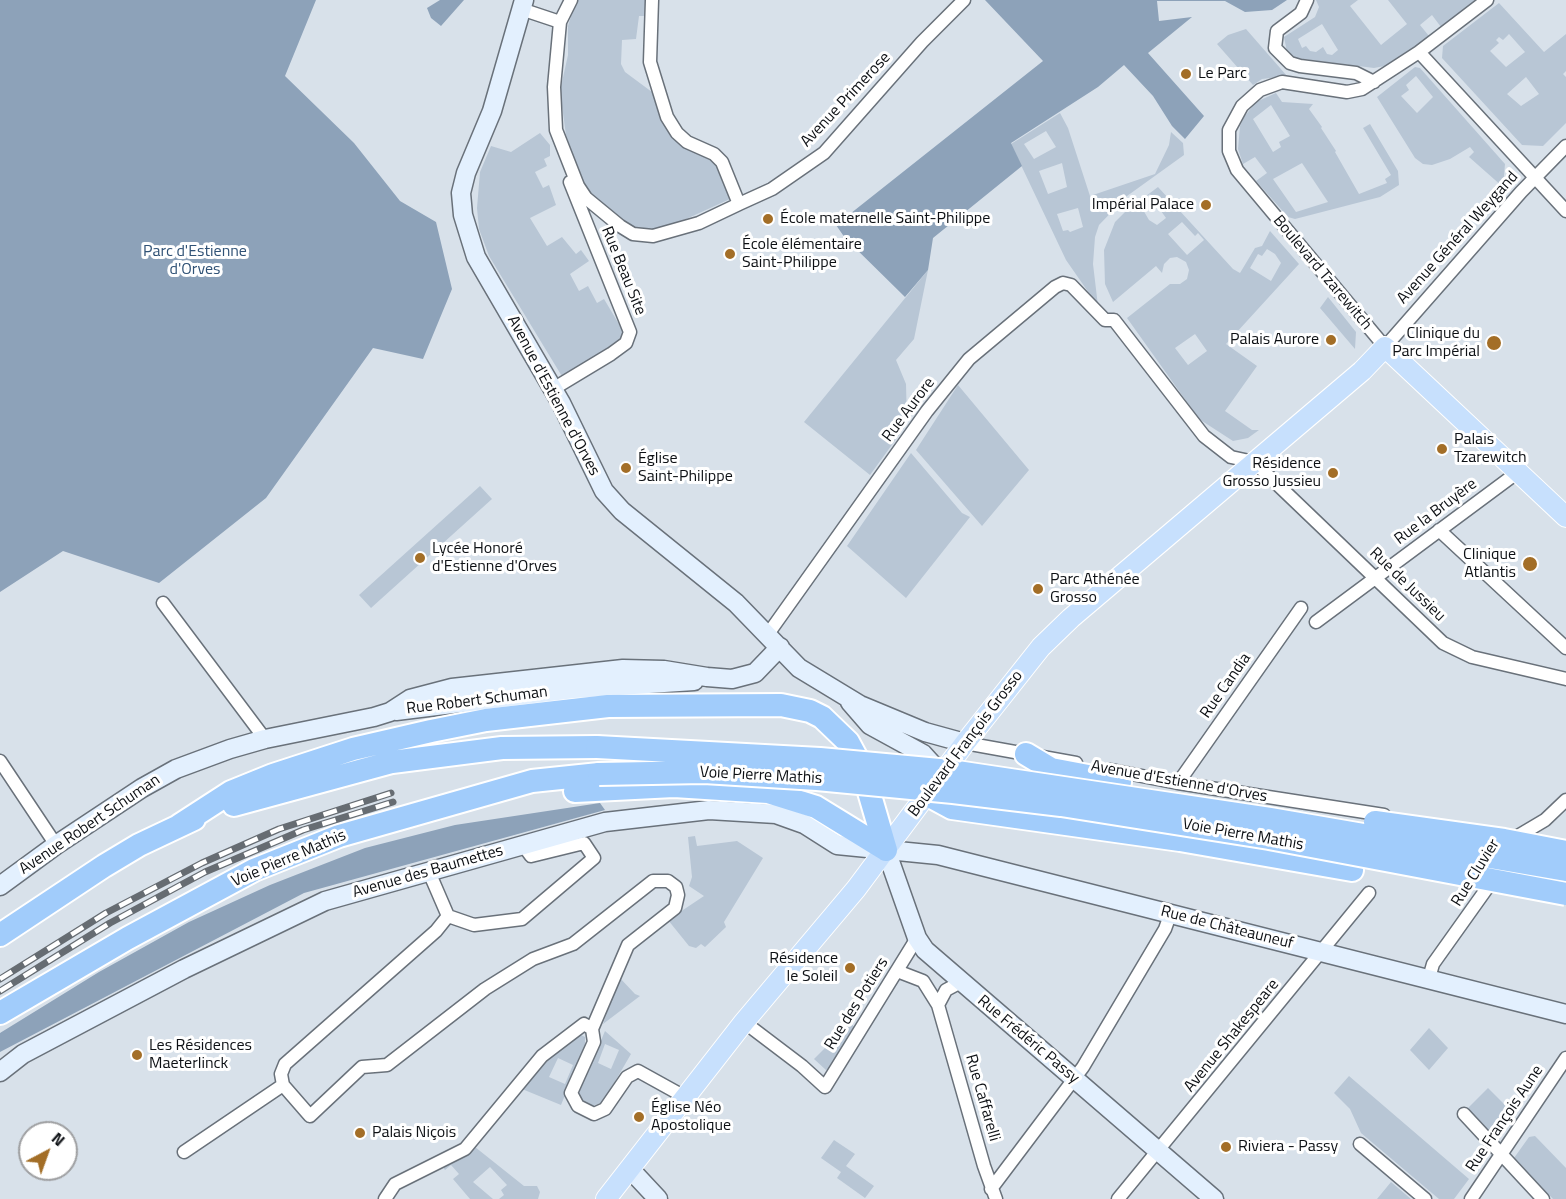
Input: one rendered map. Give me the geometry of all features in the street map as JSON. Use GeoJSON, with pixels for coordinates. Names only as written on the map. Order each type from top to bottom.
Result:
{"type":"FeatureCollection","features":[{"type":"Feature","properties":{"kind":"highway"},"geometry":{"type":"LineString","coordinates":[[180,825],[231,792],[273,775],[353,749],[486,720],[608,706],[769,705],[810,711],[832,723],[841,733],[862,768],[875,783],[887,789],[899,791],[933,788],[952,808],[1146,835],[1352,870],[1489,882]]}},
{"type":"Feature","properties":{"kind":"highway","name":"Voie Pierre Mathis"},"geometry":{"type":"LineString","coordinates":[[0,935],[104,866],[180,825],[245,801],[392,762],[502,748],[597,747],[820,759],[950,771],[1270,819],[1566,870]]}},
{"type":"Feature","properties":{"kind":"highway"},"geometry":{"type":"LineString","coordinates":[[1026,754],[1051,769],[1120,782],[1504,840],[1566,852]]}},
{"type":"Feature","properties":{"kind":"highway"},"geometry":{"type":"LineString","coordinates":[[862,768],[886,850]]}},
{"type":"Feature","properties":{"kind":"highway","name":"Voie Pierre Mathis"},"geometry":{"type":"LineString","coordinates":[[0,1013],[128,938],[254,870],[339,836],[532,782],[599,774],[704,772],[817,779],[953,792],[1269,838],[1489,882],[1566,894]]}},
{"type":"Feature","properties":{"kind":"highway"},"geometry":{"type":"LineString","coordinates":[[431,809],[598,789],[674,786],[747,789],[789,797],[816,807],[886,850]]}},
{"type":"Feature","properties":{"kind":"main road","name":"Boulevard François Grosso"},"geometry":{"type":"LineString","coordinates":[[606,1199],[744,1022],[886,850],[964,743],[1025,665],[1055,633],[1362,371],[1385,347]]}},
{"type":"Feature","properties":{"kind":"main road","name":"Boulevard Tzarewitch"},"geometry":{"type":"LineString","coordinates":[[1385,347],[1566,517]]}},
{"type":"Feature","properties":{"kind":"street"},"geometry":{"type":"LineString","coordinates":[[556,130],[554,87],[560,22],[571,0]]}},
{"type":"Feature","properties":{"kind":"street"},"geometry":{"type":"LineString","coordinates":[[652,0],[650,62],[667,117],[677,133],[687,142],[714,154],[723,162],[740,204]]}},
{"type":"Feature","properties":{"kind":"street","name":"Avenue Primerose"},"geometry":{"type":"LineString","coordinates":[[556,130],[572,173],[586,198],[633,234],[653,236],[669,233],[699,223],[772,189],[824,153],[922,42],[964,0]]}},
{"type":"Feature","properties":{"kind":"street"},"geometry":{"type":"LineString","coordinates":[[1307,0],[1301,14],[1277,31],[1275,48],[1290,63],[1356,73],[1374,82]]}},
{"type":"Feature","properties":{"kind":"street","name":"Boulevard Tzarewitch"},"geometry":{"type":"LineString","coordinates":[[1385,347],[1237,170],[1232,161],[1228,139],[1229,130],[1242,106],[1269,85],[1282,82],[1347,92],[1374,82],[1419,52],[1487,0]]}},
{"type":"Feature","properties":{"kind":"street"},"geometry":{"type":"LineString","coordinates":[[522,4],[560,22]]}},
{"type":"Feature","properties":{"kind":"street","name":"Avenue d'Estienne d'Orves"},"geometry":{"type":"LineString","coordinates":[[522,4],[492,111],[466,173],[461,193],[463,215],[476,257],[553,389],[611,500],[736,603],[799,668],[847,699],[916,729],[964,743],[1178,783],[1353,812],[1496,828],[1518,836]]}},
{"type":"Feature","properties":{"kind":"street"},"geometry":{"type":"LineString","coordinates":[[1419,52],[1566,211]]}},
{"type":"Feature","properties":{"kind":"street","name":"Rue Beau Site"},"geometry":{"type":"LineString","coordinates":[[553,389],[626,343],[630,332],[557,150],[556,130]]}},
{"type":"Feature","properties":{"kind":"street","name":"Avenue Général Weygand"},"geometry":{"type":"LineString","coordinates":[[1385,347],[1534,178],[1566,146]]}},
{"type":"Feature","properties":{"kind":"street","name":"Rue Aurore"},"geometry":{"type":"LineString","coordinates":[[774,641],[927,411],[969,359],[1055,287],[1063,283],[1071,285],[1105,320],[1114,320],[1204,436],[1231,457],[1254,462]]}},
{"type":"Feature","properties":{"kind":"street","name":"Rue de Jussieu"},"geometry":{"type":"LineString","coordinates":[[1254,462],[1443,644],[1456,651],[1566,679]]}},
{"type":"Feature","properties":{"kind":"street","name":"Rue la Bruyère"},"geometry":{"type":"LineString","coordinates":[[1316,622],[1518,472]]}},
{"type":"Feature","properties":{"kind":"street"},"geometry":{"type":"LineString","coordinates":[[1439,530],[1566,648]]}},
{"type":"Feature","properties":{"kind":"street"},"geometry":{"type":"LineString","coordinates":[[163,603],[265,739]]}},
{"type":"Feature","properties":{"kind":"street","name":"Rue Candia"},"geometry":{"type":"LineString","coordinates":[[1178,783],[1301,608]]}},
{"type":"Feature","properties":{"kind":"street","name":"Rue Robert Schuman"},"geometry":{"type":"LineString","coordinates":[[390,712],[410,699],[452,688],[622,669],[664,670],[707,677],[732,678],[755,673],[774,641]]}},
{"type":"Feature","properties":{"kind":"street","name":"Avenue d'Estienne d'Orves"},"geometry":{"type":"LineString","coordinates":[[847,699],[870,725],[923,754],[933,765],[933,788]]}},
{"type":"Feature","properties":{"kind":"street","name":"Avenue Robert Schuman"},"geometry":{"type":"LineString","coordinates":[[0,886],[56,844],[142,788],[176,770],[265,739],[390,712]]}},
{"type":"Feature","properties":{"kind":"street"},"geometry":{"type":"LineString","coordinates":[[0,761],[56,844]]}},
{"type":"Feature","properties":{"kind":"street","name":"Rue Cluvier"},"geometry":{"type":"LineString","coordinates":[[1429,978],[1433,964],[1478,904],[1518,836],[1545,820],[1566,800]]}},
{"type":"Feature","properties":{"kind":"street","name":"Avenue des Baumettes"},"geometry":{"type":"LineString","coordinates":[[0,1072],[23,1054],[296,913],[325,901],[604,822],[645,815],[734,810],[789,818],[818,831],[837,845],[886,850]]}},
{"type":"Feature","properties":{"kind":"street"},"geometry":{"type":"LineString","coordinates":[[429,872],[448,916],[474,925],[522,919],[594,858],[584,843],[531,856],[523,845]]}},
{"type":"Feature","properties":{"kind":"street","name":"Rue de Châteauneuf"},"geometry":{"type":"LineString","coordinates":[[886,850],[938,855],[1566,1014]]}},
{"type":"Feature","properties":{"kind":"street","name":"Rue Frédéric Passy"},"geometry":{"type":"LineString","coordinates":[[886,850],[917,938],[925,950],[1214,1199]]}},
{"type":"Feature","properties":{"kind":"street"},"geometry":{"type":"LineString","coordinates":[[448,916],[436,932],[285,1064],[281,1074],[282,1085],[310,1116],[362,1067],[387,1065],[485,989],[533,959],[573,944],[653,881],[668,882],[676,887],[678,895],[675,908],[628,945],[592,1029],[594,1042],[571,1093],[578,1106],[594,1114],[605,1109],[627,1077],[636,1071],[685,1097]]}},
{"type":"Feature","properties":{"kind":"street","name":"Avenue Shakespeare"},"geometry":{"type":"LineString","coordinates":[[1118,1199],[1369,893]]}},
{"type":"Feature","properties":{"kind":"street"},"geometry":{"type":"LineString","coordinates":[[994,1194],[1074,1079],[1165,929],[1170,915]]}},
{"type":"Feature","properties":{"kind":"street","name":"Rue des Potiers"},"geometry":{"type":"LineString","coordinates":[[744,1022],[802,1066],[825,1087],[917,938]]}},
{"type":"Feature","properties":{"kind":"street","name":"Rue Caffarelli"},"geometry":{"type":"LineString","coordinates":[[897,971],[923,981],[938,1005],[994,1194]]}},
{"type":"Feature","properties":{"kind":"street"},"geometry":{"type":"LineString","coordinates":[[938,1005],[946,990],[961,982]]}},
{"type":"Feature","properties":{"kind":"street"},"geometry":{"type":"LineString","coordinates":[[385,1199],[395,1184],[465,1149],[542,1056],[584,1024],[592,1029]]}},
{"type":"Feature","properties":{"kind":"street","name":"Rue François Aune"},"geometry":{"type":"LineString","coordinates":[[1471,1199],[1566,1058]]}},
{"type":"Feature","properties":{"kind":"street"},"geometry":{"type":"LineString","coordinates":[[184,1152],[282,1085]]}},
{"type":"Feature","properties":{"kind":"street"},"geometry":{"type":"LineString","coordinates":[[1464,1114],[1543,1199]]}},
{"type":"Feature","properties":{"kind":"street"},"geometry":{"type":"LineString","coordinates":[[1360,1144],[1425,1199]]}},
{"type":"Feature","properties":{"kind":"street"},"geometry":{"type":"LineString","coordinates":[[630,1169],[658,1199]]}},
{"type":"Feature","properties":{"kind":"shaded area"},"geometry":{"type":"Polygon","coordinates":[[[576,0],[647,0],[644,16],[639,16],[636,39],[622,40],[621,64],[625,72],[656,95],[674,135],[715,158],[731,193],[730,199],[662,230],[630,228],[593,198],[582,181],[566,135],[560,91],[568,55],[568,26],[576,0]]]}},
{"type":"Feature","properties":{"kind":"shaded area"},"geometry":{"type":"Polygon","coordinates":[[[1316,0],[1358,0],[1350,6],[1381,45],[1407,24],[1388,0],[1476,0],[1441,27],[1432,15],[1420,25],[1429,36],[1390,65],[1374,68],[1295,58],[1287,52],[1284,37],[1315,17],[1319,7],[1316,0]],[[1322,24],[1298,39],[1302,48],[1306,46],[1310,51],[1316,52],[1323,47],[1327,54],[1332,55],[1338,50],[1322,24]]]}},
{"type":"Feature","properties":{"kind":"shaded area"},"geometry":{"type":"Polygon","coordinates":[[[1499,3],[1544,52],[1566,34],[1566,71],[1563,74],[1566,77],[1566,123],[1543,146],[1522,145],[1442,58],[1443,46],[1499,3]],[[1509,34],[1503,40],[1499,37],[1496,40],[1499,43],[1490,51],[1506,67],[1525,52],[1509,34]],[[1526,77],[1507,94],[1521,106],[1539,94],[1526,77]]]}},
{"type":"Feature","properties":{"kind":"shaded area"},"geometry":{"type":"Polygon","coordinates":[[[1246,29],[1287,76],[1262,79],[1253,85],[1217,44],[1228,35],[1246,29]]]}},
{"type":"Feature","properties":{"kind":"shaded area"},"geometry":{"type":"Polygon","coordinates":[[[1415,67],[1420,68],[1505,164],[1503,187],[1469,157],[1474,152],[1470,147],[1450,159],[1432,165],[1423,164],[1415,158],[1377,97],[1415,67]],[[1416,76],[1406,85],[1409,90],[1401,96],[1417,113],[1433,97],[1416,76]]]}},
{"type":"Feature","properties":{"kind":"shaded area"},"geometry":{"type":"Polygon","coordinates":[[[1276,93],[1282,102],[1313,104],[1309,109],[1322,127],[1359,194],[1387,183],[1385,179],[1391,175],[1363,128],[1370,124],[1398,171],[1399,185],[1380,197],[1295,219],[1288,217],[1256,181],[1267,173],[1255,157],[1243,164],[1238,149],[1240,126],[1256,102],[1276,93]],[[1271,105],[1253,119],[1273,152],[1281,147],[1279,142],[1290,136],[1271,105]],[[1302,163],[1273,179],[1296,212],[1328,202],[1302,163]]]}},
{"type":"Feature","properties":{"kind":"shaded area"},"geometry":{"type":"Polygon","coordinates":[[[1060,113],[1068,128],[1090,196],[1155,174],[1169,145],[1171,132],[1183,143],[1184,155],[1127,196],[1099,225],[1095,237],[1093,264],[1098,306],[1066,260],[1011,144],[1060,113]],[[1046,131],[1024,144],[1034,159],[1056,147],[1046,131]],[[1062,163],[1039,171],[1048,194],[1067,187],[1062,163]],[[1078,208],[1057,214],[1063,231],[1070,232],[1083,227],[1078,208]]]}},
{"type":"Feature","properties":{"kind":"shaded area"},"geometry":{"type":"Polygon","coordinates":[[[540,133],[550,145],[550,156],[544,159],[547,166],[535,172],[543,188],[549,185],[556,205],[530,218],[547,246],[562,237],[576,254],[581,250],[589,261],[570,274],[579,291],[588,286],[597,303],[604,299],[626,336],[625,340],[563,378],[489,256],[479,229],[477,208],[480,172],[491,146],[511,152],[540,133]]]}},
{"type":"Feature","properties":{"kind":"shaded area"},"geometry":{"type":"Polygon","coordinates":[[[1158,187],[1233,269],[1240,273],[1255,248],[1262,246],[1270,231],[1299,264],[1226,344],[1257,366],[1225,411],[1252,430],[1259,430],[1248,438],[1233,441],[1199,419],[1127,318],[1170,284],[1180,284],[1187,279],[1189,270],[1186,262],[1177,257],[1170,258],[1164,264],[1162,273],[1156,266],[1113,302],[1105,284],[1104,250],[1115,222],[1158,187]],[[1150,194],[1139,203],[1149,220],[1157,225],[1166,218],[1161,211],[1166,206],[1160,198],[1155,201],[1150,194]],[[1182,222],[1168,234],[1187,255],[1204,240],[1198,233],[1195,236],[1182,222]],[[1267,249],[1262,256],[1258,254],[1250,268],[1271,281],[1281,263],[1275,254],[1267,249]],[[1195,334],[1175,348],[1188,365],[1207,351],[1195,334]]]}},
{"type":"Feature","properties":{"kind":"shaded area"},"geometry":{"type":"Polygon","coordinates":[[[928,270],[914,339],[896,360],[906,384],[907,424],[870,475],[804,422],[928,270]]]}},
{"type":"Feature","properties":{"kind":"shaded area"},"geometry":{"type":"Polygon","coordinates":[[[1328,297],[1356,332],[1355,349],[1320,308],[1328,297]]]}},
{"type":"Feature","properties":{"kind":"shaded area"},"geometry":{"type":"Polygon","coordinates":[[[958,385],[1029,470],[982,526],[916,450],[958,385]]]}},
{"type":"Feature","properties":{"kind":"shaded area"},"geometry":{"type":"Polygon","coordinates":[[[911,453],[962,513],[970,517],[906,598],[847,546],[911,453]]]}},
{"type":"Feature","properties":{"kind":"shaded area"},"geometry":{"type":"Polygon","coordinates":[[[480,486],[492,499],[371,608],[359,595],[480,486]]]}},
{"type":"Feature","properties":{"kind":"shaded area"},"geometry":{"type":"Polygon","coordinates":[[[695,836],[697,846],[737,841],[763,858],[724,922],[726,927],[705,947],[701,944],[696,948],[689,946],[668,920],[704,896],[689,886],[692,877],[688,837],[695,836]]]}},
{"type":"Feature","properties":{"kind":"shaded area"},"geometry":{"type":"Polygon","coordinates":[[[619,977],[635,994],[640,996],[603,1024],[619,977]]]}},
{"type":"Feature","properties":{"kind":"shaded area"},"geometry":{"type":"Polygon","coordinates":[[[850,1023],[857,1029],[834,1068],[826,1070],[814,1059],[850,1023]]]}},
{"type":"Feature","properties":{"kind":"shaded area"},"geometry":{"type":"Polygon","coordinates":[[[1429,1028],[1448,1048],[1429,1070],[1410,1050],[1429,1028]]]}},
{"type":"Feature","properties":{"kind":"shaded area"},"geometry":{"type":"Polygon","coordinates":[[[605,1031],[631,1054],[603,1102],[590,1107],[582,1102],[578,1095],[605,1031]],[[605,1044],[598,1063],[611,1069],[619,1050],[605,1044]]]}},
{"type":"Feature","properties":{"kind":"shaded area"},"geometry":{"type":"Polygon","coordinates":[[[579,1034],[585,1037],[585,1046],[561,1105],[522,1089],[542,1063],[579,1034]],[[558,1058],[549,1077],[565,1084],[573,1065],[558,1058]]]}},
{"type":"Feature","properties":{"kind":"shaded area"},"geometry":{"type":"Polygon","coordinates":[[[1349,1076],[1469,1179],[1454,1199],[1439,1199],[1361,1133],[1350,1109],[1334,1093],[1349,1076]]]}},
{"type":"Feature","properties":{"kind":"shaded area"},"geometry":{"type":"Polygon","coordinates":[[[1488,1088],[1508,1108],[1518,1098],[1520,1105],[1493,1140],[1467,1109],[1488,1088]]]}},
{"type":"Feature","properties":{"kind":"shaded area"},"geometry":{"type":"Polygon","coordinates":[[[1535,1136],[1566,1168],[1566,1199],[1553,1199],[1514,1158],[1529,1137],[1535,1136]]]}},
{"type":"Feature","properties":{"kind":"shaded area"},"geometry":{"type":"Polygon","coordinates":[[[834,1140],[855,1154],[846,1166],[874,1186],[865,1198],[837,1178],[841,1172],[821,1158],[834,1140]]]}},
{"type":"Feature","properties":{"kind":"shaded area"},"geometry":{"type":"Polygon","coordinates":[[[475,1147],[524,1186],[537,1186],[540,1192],[538,1199],[499,1199],[504,1195],[501,1190],[507,1185],[490,1167],[473,1182],[493,1199],[470,1199],[453,1179],[459,1174],[451,1165],[445,1170],[442,1166],[475,1147]]]}},
{"type":"Feature","properties":{"kind":"shaded area"},"geometry":{"type":"Polygon","coordinates":[[[1391,1182],[1411,1199],[1377,1199],[1391,1182]]]}},
{"type":"Feature","properties":{"kind":"green space","name":"Parc d'Estienne d'Orves"},"geometry":{"type":"Polygon","coordinates":[[[0,0],[316,0],[285,76],[354,143],[400,201],[436,222],[452,289],[423,359],[373,348],[266,498],[159,583],[63,551],[0,592],[0,0]]]}},
{"type":"Feature","properties":{"kind":"green space"},"geometry":{"type":"Polygon","coordinates":[[[440,0],[464,0],[441,26],[431,18],[427,8],[440,0]]]}},
{"type":"Feature","properties":{"kind":"green space"},"geometry":{"type":"Polygon","coordinates":[[[985,0],[1287,0],[1272,10],[1245,12],[1225,1],[1157,1],[1159,21],[1192,17],[1148,53],[1204,116],[1185,139],[1172,126],[1153,96],[1124,65],[1098,87],[1011,143],[1022,166],[933,238],[928,270],[905,297],[845,238],[836,225],[1043,61],[985,0]]]}},
{"type":"Feature","properties":{"kind":"green space"},"geometry":{"type":"Polygon","coordinates":[[[600,803],[605,810],[304,893],[0,1052],[0,1033],[99,972],[189,922],[270,885],[365,848],[455,825],[600,803]]]}},
{"type":"Feature","properties":{"kind":"railway"},"geometry":{"type":"LineString","coordinates":[[0,979],[106,913],[202,863],[279,829],[391,793]]}},
{"type":"Feature","properties":{"kind":"railway"},"geometry":{"type":"LineString","coordinates":[[0,991],[110,923],[205,872],[303,830],[393,802]]}},
{"type":"Feature","properties":{"kind":"place","name":"Le Parc"},"geometry":{"type":"Point","coordinates":[1186,74]}},
{"type":"Feature","properties":{"kind":"place","name":"Impérial Palace"},"geometry":{"type":"Point","coordinates":[1206,205]}},
{"type":"Feature","properties":{"kind":"place","name":"École maternelle Saint-Philippe"},"geometry":{"type":"Point","coordinates":[768,219]}},
{"type":"Feature","properties":{"kind":"place","name":"École élémentaire Saint-Philippe"},"geometry":{"type":"Point","coordinates":[730,254]}},
{"type":"Feature","properties":{"kind":"place","name":"Palais Aurore"},"geometry":{"type":"Point","coordinates":[1331,340]}},
{"type":"Feature","properties":{"kind":"place","name":"Clinique du Parc Impérial"},"geometry":{"type":"Point","coordinates":[1494,343]}},
{"type":"Feature","properties":{"kind":"place","name":"Palais Tzarewitch"},"geometry":{"type":"Point","coordinates":[1442,449]}},
{"type":"Feature","properties":{"kind":"place","name":"Église Saint-Philippe"},"geometry":{"type":"Point","coordinates":[626,468]}},
{"type":"Feature","properties":{"kind":"place","name":"Résidence Grosso Jussieu"},"geometry":{"type":"Point","coordinates":[1333,473]}},
{"type":"Feature","properties":{"kind":"place","name":"Lycée Honoré d'Estienne d'Orves"},"geometry":{"type":"Point","coordinates":[420,558]}},
{"type":"Feature","properties":{"kind":"place","name":"Clinique Atlantis"},"geometry":{"type":"Point","coordinates":[1530,564]}},
{"type":"Feature","properties":{"kind":"place","name":"Parc Athénée Grosso"},"geometry":{"type":"Point","coordinates":[1038,589]}},
{"type":"Feature","properties":{"kind":"place","name":"Résidence le Soleil"},"geometry":{"type":"Point","coordinates":[850,968]}},
{"type":"Feature","properties":{"kind":"place","name":"Les Résidences Maeterlinck"},"geometry":{"type":"Point","coordinates":[137,1055]}},
{"type":"Feature","properties":{"kind":"place","name":"Église Néo Apostolique"},"geometry":{"type":"Point","coordinates":[639,1117]}},
{"type":"Feature","properties":{"kind":"place","name":"Palais Niçois"},"geometry":{"type":"Point","coordinates":[360,1133]}},
{"type":"Feature","properties":{"kind":"place","name":"Riviera - Passy"},"geometry":{"type":"Point","coordinates":[1226,1147]}}]}
